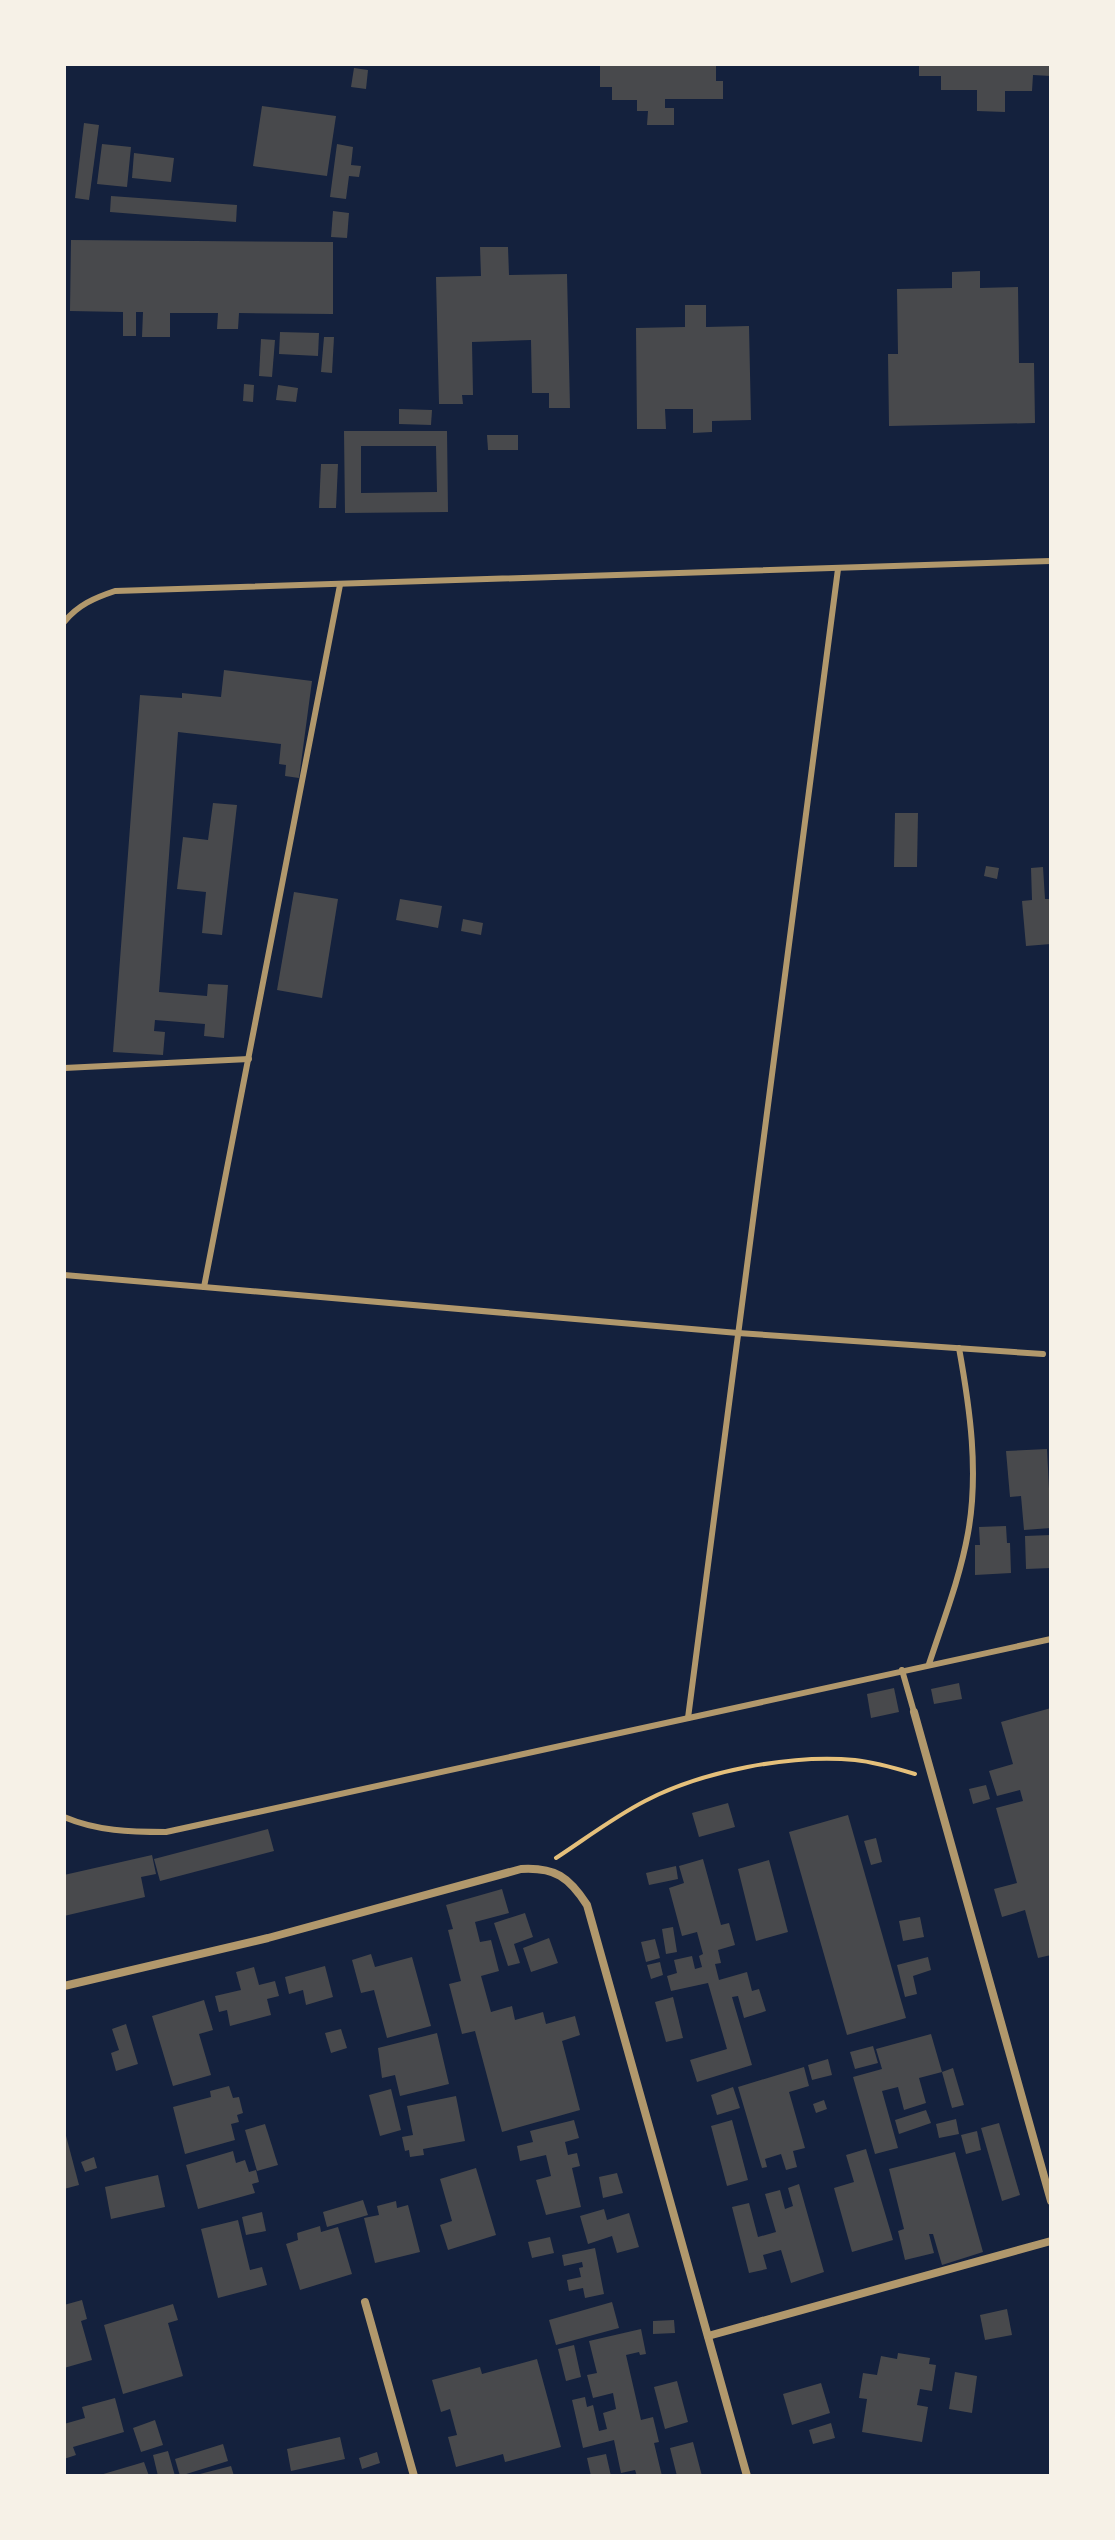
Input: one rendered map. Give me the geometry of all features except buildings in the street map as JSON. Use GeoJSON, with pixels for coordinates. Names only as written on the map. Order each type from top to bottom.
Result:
{"type":"FeatureCollection","features":[{"type":"Feature","properties":{"kind":"street"},"geometry":{"type":"LineString","coordinates":[[914,1712],[1051,2201]]}},
{"type":"Feature","properties":{"kind":"street"},"geometry":{"type":"LineString","coordinates":[[64,1986],[268,1938],[521,1869],[540,1868],[558,1874],[576,1887],[587,1905],[747,2476]]}},
{"type":"Feature","properties":{"kind":"street"},"geometry":{"type":"LineString","coordinates":[[708,2336],[1051,2241]]}},
{"type":"Feature","properties":{"kind":"street"},"geometry":{"type":"LineString","coordinates":[[365,2302],[414,2476]]}},
{"type":"Feature","properties":{"kind":"lane"},"geometry":{"type":"LineString","coordinates":[[64,622],[74,610],[94,598],[115,591],[1051,561]]}},
{"type":"Feature","properties":{"kind":"lane"},"geometry":{"type":"LineString","coordinates":[[688,1718],[838,569]]}},
{"type":"Feature","properties":{"kind":"lane"},"geometry":{"type":"LineString","coordinates":[[204,1287],[340,585]]}},
{"type":"Feature","properties":{"kind":"lane"},"geometry":{"type":"LineString","coordinates":[[64,1068],[249,1059]]}},
{"type":"Feature","properties":{"kind":"lane"},"geometry":{"type":"LineString","coordinates":[[64,1275],[738,1333],[1043,1354]]}},
{"type":"Feature","properties":{"kind":"lane"},"geometry":{"type":"LineString","coordinates":[[929,1664],[962,1559],[972,1505],[971,1435],[959,1348]]}},
{"type":"Feature","properties":{"kind":"lane"},"geometry":{"type":"LineString","coordinates":[[64,1817],[121,1832],[166,1832],[1051,1639]]}},
{"type":"Feature","properties":{"kind":"lane"},"geometry":{"type":"LineString","coordinates":[[902,1670],[914,1712]]}},
{"type":"Feature","properties":{"kind":"path"},"geometry":{"type":"LineString","coordinates":[[540,1868],[642,1802],[709,1776],[806,1760],[831,1759],[881,1765],[932,1779]]}}]}
